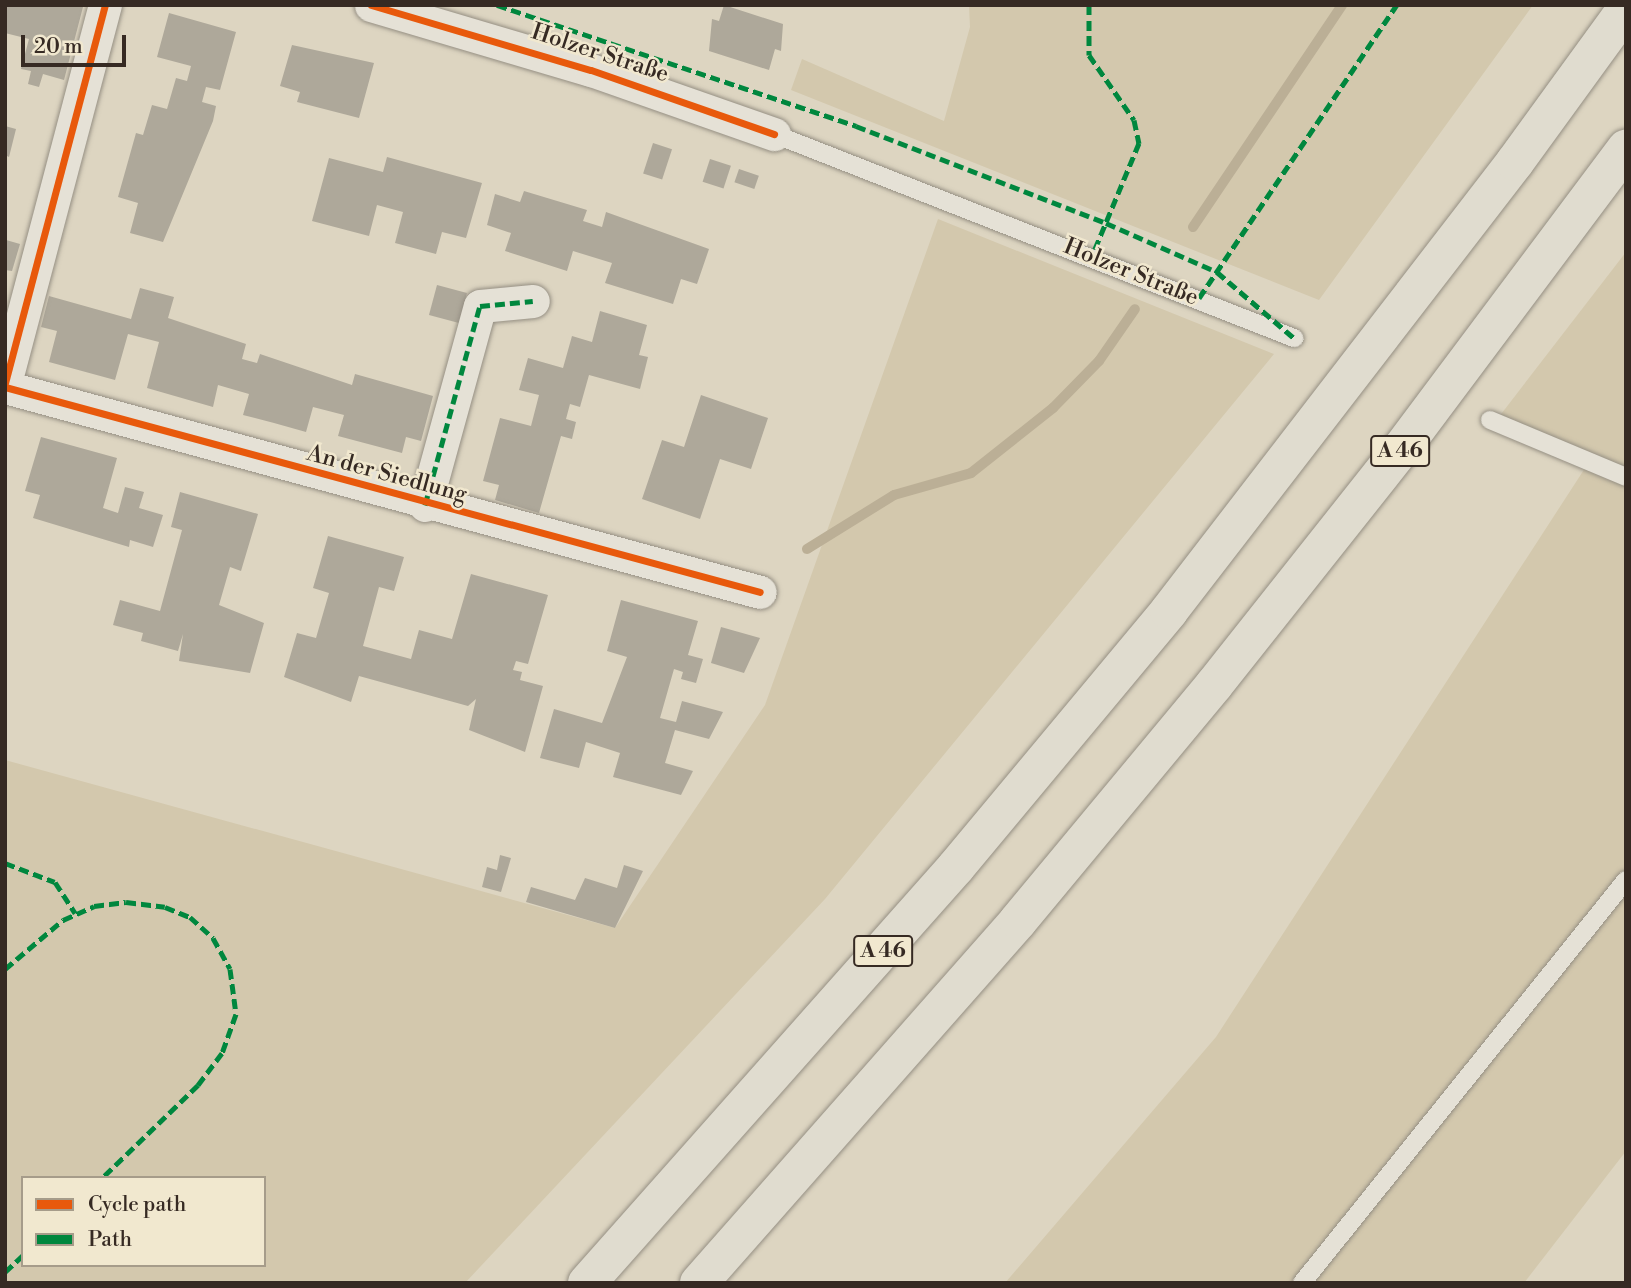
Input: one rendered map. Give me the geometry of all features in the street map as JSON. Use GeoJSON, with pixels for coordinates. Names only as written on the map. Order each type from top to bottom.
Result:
{"type":"FeatureCollection","features":[{"type":"Feature","properties":{"kind":"highway","name":"A 46"},"geometry":{"type":"LineString","coordinates":[[587,1283],[947,877],[1169,611],[1626,9]]}},
{"type":"Feature","properties":{"kind":"highway","name":"A 46"},"geometry":{"type":"LineString","coordinates":[[699,1283],[1018,921],[1206,695],[1402,448],[1626,149]]}},
{"type":"Feature","properties":{"kind":"street","name":"An der Siedlung"},"geometry":{"type":"LineString","coordinates":[[105,5],[5,385],[425,505],[760,592]]}},
{"type":"Feature","properties":{"kind":"street","name":"Holzer Straße"},"geometry":{"type":"LineString","coordinates":[[370,5],[591,70],[774,134]]}},
{"type":"Feature","properties":{"kind":"street","name":"An der Siedlung"},"geometry":{"type":"LineString","coordinates":[[425,505],[480,306],[533,301]]}},
{"type":"Feature","properties":{"kind":"lane","name":"Holzer Straße"},"geometry":{"type":"LineString","coordinates":[[774,134],[1294,338]]}},
{"type":"Feature","properties":{"kind":"lane"},"geometry":{"type":"LineString","coordinates":[[1490,420],[1626,477]]}},
{"type":"Feature","properties":{"kind":"lane"},"geometry":{"type":"LineString","coordinates":[[1302,1283],[1626,880]]}},
{"type":"Feature","properties":{"kind":"shaded area"},"geometry":{"type":"Polygon","coordinates":[[[969,5],[1533,5],[1319,300],[791,90],[802,59],[944,121],[970,27],[969,5]]]}},
{"type":"Feature","properties":{"kind":"shaded area"},"geometry":{"type":"Polygon","coordinates":[[[938,219],[1274,354],[825,899],[465,1283],[5,1283],[5,760],[615,928],[765,705],[938,219]]]}},
{"type":"Feature","properties":{"kind":"shaded area"},"geometry":{"type":"Polygon","coordinates":[[[1626,252],[1626,1151],[1524,1283],[1005,1283],[1216,1037],[1589,462],[1495,422],[1626,252]]]}},
{"type":"Feature","properties":{"kind":"building"},"geometry":{"type":"Polygon","coordinates":[[[5,5],[83,7],[64,80],[43,74],[39,87],[28,84],[31,71],[21,69],[29,39],[5,33],[5,5]]]}},
{"type":"Feature","properties":{"kind":"building"},"geometry":{"type":"Polygon","coordinates":[[[724,5],[783,24],[781,51],[775,49],[769,70],[709,51],[712,19],[719,21],[724,5]]]}},
{"type":"Feature","properties":{"kind":"building"},"geometry":{"type":"Polygon","coordinates":[[[169,13],[236,32],[220,90],[206,87],[202,102],[216,106],[213,121],[163,242],[130,233],[138,203],[118,197],[136,133],[143,135],[152,105],[167,109],[176,78],[187,81],[191,66],[157,57],[169,13]]]}},
{"type":"Feature","properties":{"kind":"building"},"geometry":{"type":"Polygon","coordinates":[[[292,45],[374,63],[359,118],[297,102],[300,92],[280,86],[292,45]]]}},
{"type":"Feature","properties":{"kind":"building"},"geometry":{"type":"Polygon","coordinates":[[[5,126],[16,129],[9,157],[5,155],[5,126]]]}},
{"type":"Feature","properties":{"kind":"building"},"geometry":{"type":"Polygon","coordinates":[[[653,143],[672,149],[662,180],[643,173],[653,143]]]}},
{"type":"Feature","properties":{"kind":"building"},"geometry":{"type":"Polygon","coordinates":[[[387,157],[482,183],[466,238],[442,232],[436,254],[395,243],[403,212],[377,205],[369,236],[312,221],[329,158],[383,172],[387,157]]]}},
{"type":"Feature","properties":{"kind":"building"},"geometry":{"type":"Polygon","coordinates":[[[710,159],[731,166],[724,189],[703,182],[710,159]]]}},
{"type":"Feature","properties":{"kind":"building"},"geometry":{"type":"Polygon","coordinates":[[[739,169],[759,176],[754,189],[734,182],[739,169]]]}},
{"type":"Feature","properties":{"kind":"building"},"geometry":{"type":"Polygon","coordinates":[[[524,191],[587,210],[583,221],[602,227],[606,212],[709,249],[697,284],[681,279],[673,304],[605,283],[612,263],[573,251],[567,271],[505,251],[511,233],[487,225],[495,194],[520,202],[524,191]]]}},
{"type":"Feature","properties":{"kind":"building"},"geometry":{"type":"Polygon","coordinates":[[[6,240],[20,244],[12,271],[5,270],[6,240]]]}},
{"type":"Feature","properties":{"kind":"building"},"geometry":{"type":"Polygon","coordinates":[[[437,285],[467,293],[459,323],[429,315],[437,285]]]}},
{"type":"Feature","properties":{"kind":"building"},"geometry":{"type":"Polygon","coordinates":[[[140,288],[174,297],[168,318],[246,344],[242,359],[257,363],[260,354],[352,385],[355,374],[433,396],[421,441],[406,437],[402,453],[338,436],[344,415],[313,407],[306,432],[243,415],[249,394],[218,385],[213,407],[147,388],[159,342],[128,334],[115,380],[49,362],[57,331],[41,327],[49,296],[131,319],[140,288]]]}},
{"type":"Feature","properties":{"kind":"building"},"geometry":{"type":"Polygon","coordinates":[[[600,311],[647,325],[639,355],[648,357],[640,389],[589,375],[580,407],[570,404],[566,419],[576,422],[572,439],[561,436],[539,513],[495,500],[499,485],[483,481],[500,418],[531,426],[539,395],[519,390],[528,358],[563,368],[572,336],[592,342],[600,311]]]}},
{"type":"Feature","properties":{"kind":"building"},"geometry":{"type":"Polygon","coordinates":[[[701,395],[768,418],[751,469],[720,459],[700,519],[642,499],[662,440],[684,447],[701,395]]]}},
{"type":"Feature","properties":{"kind":"building"},"geometry":{"type":"Polygon","coordinates":[[[41,437],[117,458],[103,508],[118,513],[125,487],[144,492],[139,508],[163,515],[153,547],[130,540],[129,547],[33,518],[40,495],[25,491],[41,437]]]}},
{"type":"Feature","properties":{"kind":"building"},"geometry":{"type":"Polygon","coordinates":[[[180,492],[258,514],[241,571],[230,567],[219,605],[264,623],[250,673],[179,661],[183,634],[178,651],[141,641],[143,633],[113,625],[120,600],[160,611],[182,530],[171,527],[180,492]]]}},
{"type":"Feature","properties":{"kind":"building"},"geometry":{"type":"Polygon","coordinates":[[[328,536],[404,557],[394,591],[379,587],[363,646],[411,659],[419,630],[452,639],[471,574],[548,595],[528,664],[516,661],[513,670],[522,672],[520,680],[543,686],[525,752],[469,730],[476,699],[468,706],[359,676],[351,702],[284,677],[297,633],[316,638],[329,593],[313,588],[328,536]]]}},
{"type":"Feature","properties":{"kind":"building"},"geometry":{"type":"Polygon","coordinates":[[[621,600],[698,621],[688,655],[703,659],[696,683],[681,679],[683,672],[674,669],[660,718],[676,722],[682,701],[723,712],[709,739],[675,730],[665,763],[693,771],[681,795],[613,777],[620,753],[586,742],[579,768],[540,758],[554,709],[602,723],[627,657],[607,651],[621,600]]]}},
{"type":"Feature","properties":{"kind":"building"},"geometry":{"type":"Polygon","coordinates":[[[721,627],[760,638],[744,673],[711,663],[721,627]]]}},
{"type":"Feature","properties":{"kind":"building"},"geometry":{"type":"Polygon","coordinates":[[[500,855],[511,858],[501,892],[482,887],[487,867],[497,870],[500,855]]]}},
{"type":"Feature","properties":{"kind":"building"},"geometry":{"type":"Polygon","coordinates":[[[624,865],[643,871],[615,928],[526,902],[531,887],[575,900],[585,878],[617,888],[624,865]]]}},
{"type":"Feature","properties":{"kind":"waterway"},"geometry":{"type":"LineString","coordinates":[[1193,227],[1342,5]]}},
{"type":"Feature","properties":{"kind":"waterway"},"geometry":{"type":"LineString","coordinates":[[807,549],[894,495],[971,473],[1053,408],[1099,361],[1135,309]]}},
{"type":"Feature","properties":{"kind":"marked path"},"geometry":{"type":"LineString","coordinates":[[497,5],[856,126],[1106,223],[1217,272],[1294,338]]}},
{"type":"Feature","properties":{"kind":"marked path"},"geometry":{"type":"LineString","coordinates":[[1089,5],[1089,55],[1134,120],[1139,143],[1092,256]]}},
{"type":"Feature","properties":{"kind":"marked path"},"geometry":{"type":"LineString","coordinates":[[1199,298],[1397,5]]}},
{"type":"Feature","properties":{"kind":"marked path"},"geometry":{"type":"LineString","coordinates":[[425,505],[480,306],[533,301]]}},
{"type":"Feature","properties":{"kind":"marked path"},"geometry":{"type":"LineString","coordinates":[[5,863],[55,882],[75,913]]}},
{"type":"Feature","properties":{"kind":"marked path"},"geometry":{"type":"LineString","coordinates":[[5,969],[63,920],[94,906],[126,902],[165,907],[190,917],[213,938],[230,969],[236,1014],[222,1053],[198,1085],[104,1176]]}},
{"type":"Feature","properties":{"kind":"marked path"},"geometry":{"type":"LineString","coordinates":[[5,1272],[21,1257]]}},
{"type":"Feature","properties":{"kind":"cycle path"},"geometry":{"type":"LineString","coordinates":[[5,383],[105,5]]}},
{"type":"Feature","properties":{"kind":"cycle path"},"geometry":{"type":"LineString","coordinates":[[371,5],[591,70],[774,134]]}},
{"type":"Feature","properties":{"kind":"cycle path"},"geometry":{"type":"LineString","coordinates":[[5,387],[760,592]]}}]}
